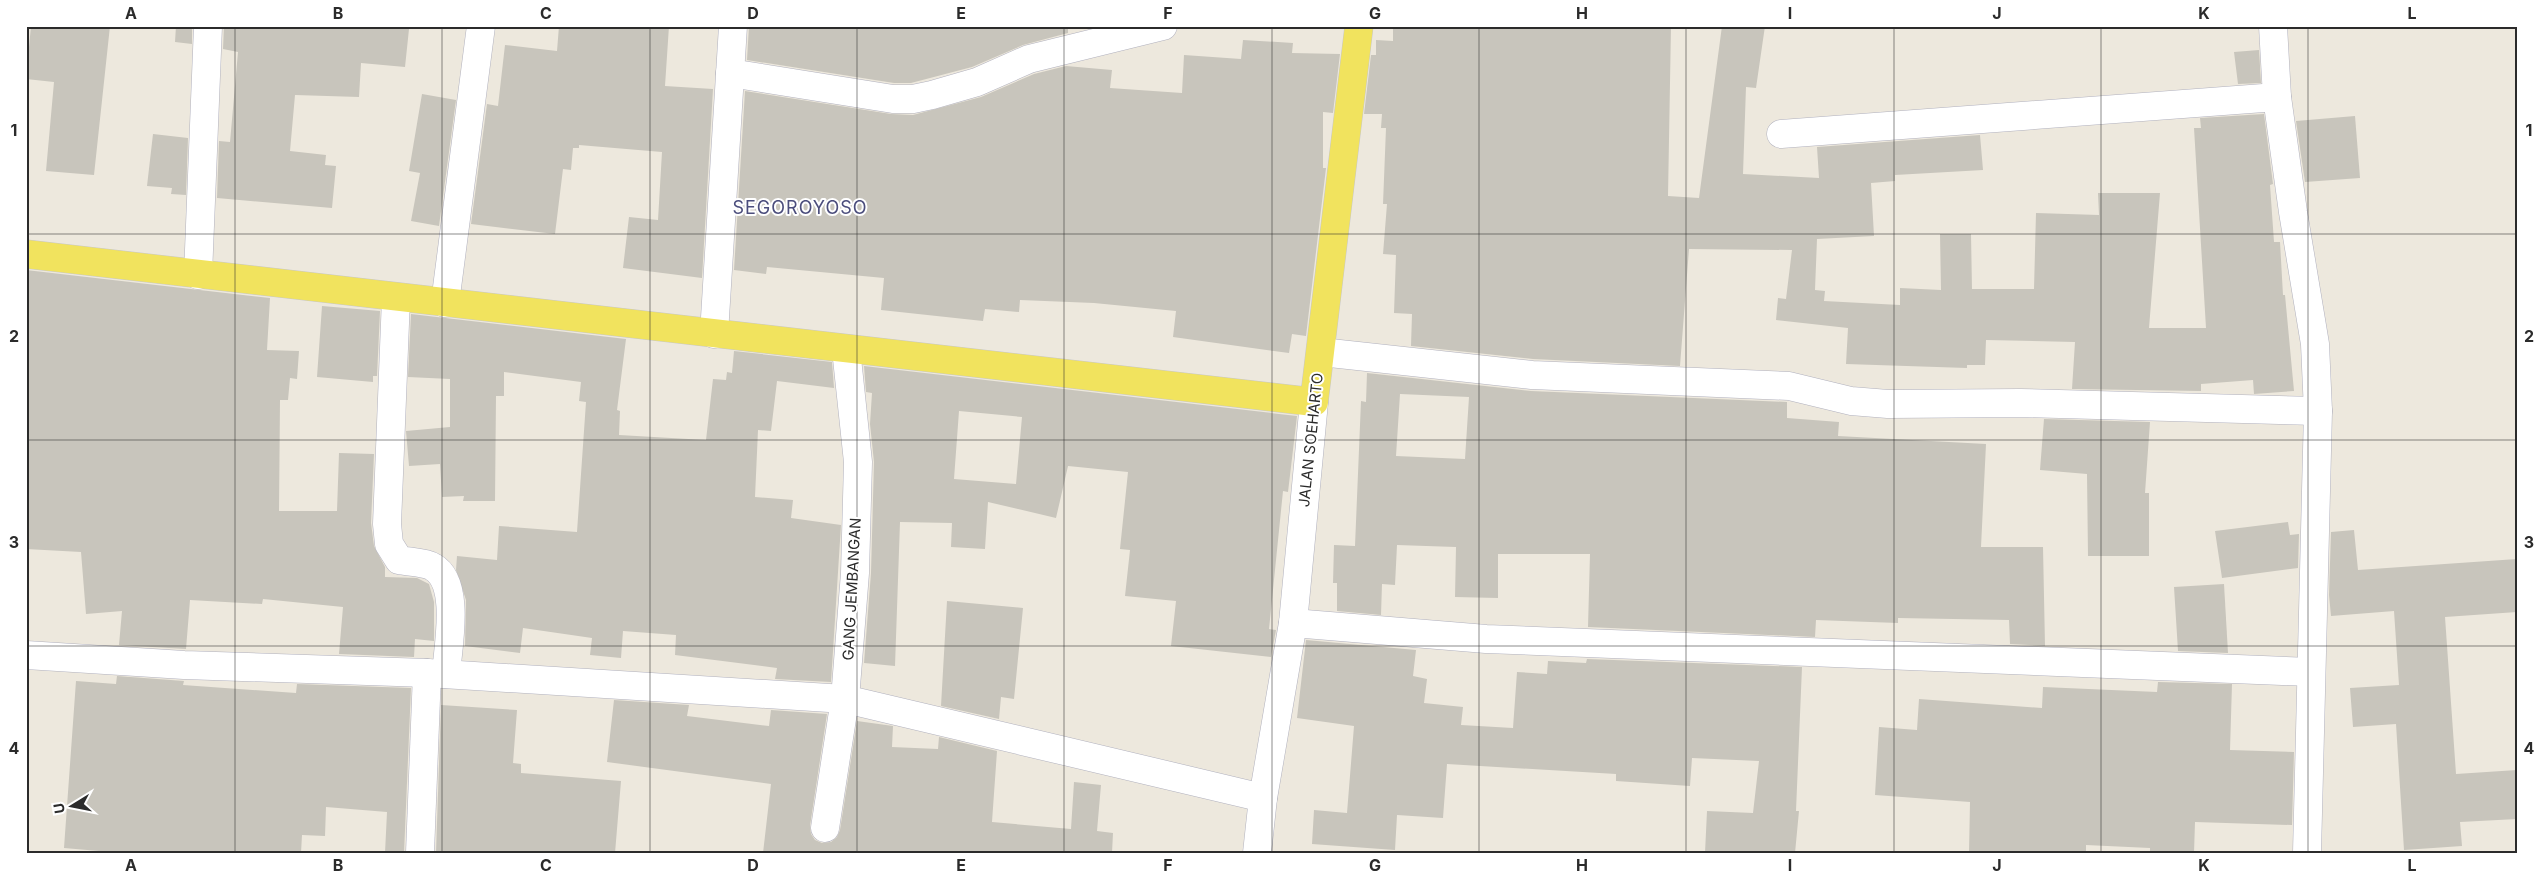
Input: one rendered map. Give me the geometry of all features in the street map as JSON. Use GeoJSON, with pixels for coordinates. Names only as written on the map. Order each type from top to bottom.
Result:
{"type":"FeatureCollection","features":[{"type":"Feature","properties":{"kind":"main road","name":"JALAN SOEHARTO"},"geometry":{"type":"LineString","coordinates":[[1314,402],[1360,26]]}},
{"type":"Feature","properties":{"kind":"main road"},"geometry":{"type":"LineString","coordinates":[[26,254],[1314,402]]}},
{"type":"Feature","properties":{"kind":"street"},"geometry":{"type":"LineString","coordinates":[[198,275],[208,26]]}},
{"type":"Feature","properties":{"kind":"street"},"geometry":{"type":"LineString","coordinates":[[445,303],[481,26]]}},
{"type":"Feature","properties":{"kind":"street"},"geometry":{"type":"LineString","coordinates":[[714,334],[733,26]]}},
{"type":"Feature","properties":{"kind":"street"},"geometry":{"type":"LineString","coordinates":[[730,73],[893,99],[913,99],[977,82],[1029,59],[1163,26]]}},
{"type":"Feature","properties":{"kind":"street"},"geometry":{"type":"LineString","coordinates":[[2273,26],[2277,97],[2293,212],[2315,344],[2318,410],[2307,853]]}},
{"type":"Feature","properties":{"kind":"street"},"geometry":{"type":"LineString","coordinates":[[1781,134],[2277,97]]}},
{"type":"Feature","properties":{"kind":"street"},"geometry":{"type":"LineString","coordinates":[[396,298],[387,524],[389,544],[399,560],[433,566],[446,578],[450,596],[437,673],[420,853]]}},
{"type":"Feature","properties":{"kind":"street","name":"GANG JEMBANGAN"},"geometry":{"type":"LineString","coordinates":[[825,828],[845,699],[855,573],[858,462],[846,349]]}},
{"type":"Feature","properties":{"kind":"street"},"geometry":{"type":"LineString","coordinates":[[1321,352],[1532,375],[1789,386],[1851,401],[1888,404],[2020,403],[2318,410]]}},
{"type":"Feature","properties":{"kind":"street","name":"JALAN SOEHARTO"},"geometry":{"type":"LineString","coordinates":[[1257,853],[1263,798],[1293,623],[1314,402]]}},
{"type":"Feature","properties":{"kind":"street"},"geometry":{"type":"LineString","coordinates":[[1293,623],[1486,639],[2310,672]]}},
{"type":"Feature","properties":{"kind":"street"},"geometry":{"type":"LineString","coordinates":[[26,655],[184,665],[437,673],[845,699],[1263,798]]}},
{"type":"Feature","properties":{"kind":"building"},"geometry":{"type":"Polygon","coordinates":[[[31,26],[110,26],[94,175],[46,171],[54,82],[26,79],[31,26]]]}},
{"type":"Feature","properties":{"kind":"building"},"geometry":{"type":"Polygon","coordinates":[[[176,26],[192,26],[192,44],[175,42],[176,26]]]}},
{"type":"Feature","properties":{"kind":"building"},"geometry":{"type":"Polygon","coordinates":[[[224,26],[395,26],[409,29],[405,67],[361,63],[359,97],[295,95],[290,151],[326,155],[325,165],[336,166],[332,208],[217,198],[219,141],[230,142],[238,52],[223,49],[224,26]]]}},
{"type":"Feature","properties":{"kind":"building"},"geometry":{"type":"Polygon","coordinates":[[[559,26],[669,26],[665,86],[713,89],[702,278],[623,268],[629,217],[658,220],[662,152],[579,145],[579,148],[573,148],[571,170],[563,169],[555,234],[471,224],[487,104],[498,106],[505,45],[557,51],[559,26]]]}},
{"type":"Feature","properties":{"kind":"building"},"geometry":{"type":"Polygon","coordinates":[[[749,26],[1068,26],[1068,33],[1023,45],[972,67],[911,83],[894,83],[747,60],[749,26]]]}},
{"type":"Feature","properties":{"kind":"building"},"geometry":{"type":"Polygon","coordinates":[[[1393,26],[1671,26],[1668,196],[1699,198],[1722,26],[1765,26],[1756,88],[1746,87],[1743,174],[1819,178],[1817,147],[1980,135],[1983,170],[1895,175],[1895,181],[1871,183],[1874,236],[1817,239],[1815,290],[1825,291],[1824,301],[1900,305],[1900,288],[1941,290],[1940,234],[1971,234],[1972,289],[2034,289],[2036,213],[2099,215],[2098,193],[2160,193],[2149,328],[2206,328],[2194,128],[2201,128],[2200,118],[2264,114],[2273,184],[2270,185],[2274,242],[2280,242],[2283,295],[2285,295],[2294,391],[2254,394],[2253,380],[2201,384],[2201,391],[2072,389],[2075,342],[1986,340],[1985,365],[1967,365],[1967,368],[1846,364],[1848,328],[1776,320],[1778,298],[1786,299],[1792,250],[1689,249],[1680,366],[1533,359],[1411,346],[1412,314],[1394,313],[1396,255],[1383,254],[1387,204],[1383,204],[1386,128],[1381,128],[1382,114],[1364,114],[1371,55],[1376,55],[1376,40],[1393,41],[1393,26]]]}},
{"type":"Feature","properties":{"kind":"building"},"geometry":{"type":"Polygon","coordinates":[[[1243,40],[1293,43],[1292,53],[1340,54],[1333,113],[1323,112],[1323,168],[1326,168],[1306,336],[1292,334],[1289,353],[1173,337],[1176,311],[1094,303],[1020,300],[1019,312],[985,309],[983,321],[881,310],[884,278],[767,267],[766,274],[734,270],[745,91],[891,114],[913,115],[981,97],[1034,74],[1066,66],[1112,70],[1110,88],[1182,93],[1184,55],[1241,59],[1243,40]]]}},
{"type":"Feature","properties":{"kind":"building"},"geometry":{"type":"Polygon","coordinates":[[[2259,50],[2261,83],[2238,84],[2234,52],[2259,50]]]}},
{"type":"Feature","properties":{"kind":"building"},"geometry":{"type":"Polygon","coordinates":[[[422,94],[456,100],[439,226],[411,221],[420,173],[409,171],[422,94]]]}},
{"type":"Feature","properties":{"kind":"building"},"geometry":{"type":"Polygon","coordinates":[[[2355,116],[2360,178],[2305,182],[2296,121],[2355,116]]]}},
{"type":"Feature","properties":{"kind":"building"},"geometry":{"type":"Polygon","coordinates":[[[153,134],[188,138],[186,195],[171,194],[172,188],[147,186],[153,134]]]}},
{"type":"Feature","properties":{"kind":"building"},"geometry":{"type":"Polygon","coordinates":[[[26,270],[270,298],[267,350],[299,351],[297,379],[290,378],[288,400],[280,400],[279,511],[337,511],[339,453],[374,454],[371,523],[374,546],[385,567],[385,577],[417,578],[429,584],[434,602],[434,641],[415,639],[414,657],[339,654],[343,607],[263,599],[262,604],[190,600],[186,649],[119,645],[122,611],[86,614],[81,552],[26,549],[26,270]]]}},
{"type":"Feature","properties":{"kind":"building"},"geometry":{"type":"Polygon","coordinates":[[[322,306],[380,311],[377,376],[373,376],[373,382],[317,377],[322,306]]]}},
{"type":"Feature","properties":{"kind":"building"},"geometry":{"type":"Polygon","coordinates":[[[411,314],[626,339],[617,410],[620,411],[619,435],[706,440],[713,379],[726,380],[727,372],[732,373],[734,351],[832,362],[834,388],[777,381],[771,431],[758,430],[755,497],[793,500],[791,518],[841,525],[831,682],[775,679],[777,668],[675,655],[676,635],[623,631],[621,658],[590,655],[592,638],[523,628],[520,653],[465,646],[466,600],[456,570],[457,556],[497,560],[499,526],[577,532],[586,402],[579,401],[581,382],[504,372],[504,396],[496,396],[495,501],[463,501],[464,496],[442,497],[440,464],[409,466],[406,431],[450,427],[450,379],[408,377],[411,314]]]}},
{"type":"Feature","properties":{"kind":"building"},"geometry":{"type":"Polygon","coordinates":[[[864,366],[1297,416],[1288,492],[1283,491],[1269,629],[1276,630],[1271,657],[1171,646],[1176,601],[1125,596],[1130,550],[1120,549],[1128,472],[1068,466],[1056,518],[988,502],[985,549],[951,547],[952,523],[900,522],[895,666],[864,663],[871,573],[874,462],[870,424],[872,393],[866,392],[864,366]],[[959,411],[954,479],[1016,484],[1022,417],[959,411]]]}},
{"type":"Feature","properties":{"kind":"building"},"geometry":{"type":"Polygon","coordinates":[[[1367,373],[1531,391],[1787,402],[1787,418],[1839,422],[1838,436],[1986,444],[1981,547],[2043,547],[2045,646],[2010,644],[2009,620],[1898,618],[1898,623],[1816,620],[1815,637],[1588,627],[1590,554],[1498,554],[1498,598],[1455,597],[1456,547],[1397,545],[1395,585],[1382,584],[1381,615],[1337,611],[1337,583],[1333,583],[1334,545],[1355,546],[1361,401],[1366,402],[1367,373]],[[1400,394],[1396,456],[1465,459],[1469,397],[1400,394]]]}},
{"type":"Feature","properties":{"kind":"building"},"geometry":{"type":"Polygon","coordinates":[[[2044,419],[2150,422],[2145,493],[2149,493],[2149,556],[2088,556],[2087,474],[2040,470],[2044,419]]]}},
{"type":"Feature","properties":{"kind":"building"},"geometry":{"type":"Polygon","coordinates":[[[2288,522],[2290,535],[2299,534],[2298,568],[2222,578],[2215,531],[2288,522]]]}},
{"type":"Feature","properties":{"kind":"building"},"geometry":{"type":"Polygon","coordinates":[[[2354,530],[2358,570],[2517,559],[2517,612],[2445,617],[2456,774],[2517,770],[2517,819],[2460,822],[2462,846],[2404,850],[2396,724],[2353,727],[2350,688],[2399,685],[2394,611],[2331,616],[2329,595],[2331,532],[2354,530]]]}},
{"type":"Feature","properties":{"kind":"building"},"geometry":{"type":"Polygon","coordinates":[[[2224,584],[2228,653],[2178,651],[2174,587],[2224,584]]]}},
{"type":"Feature","properties":{"kind":"building"},"geometry":{"type":"Polygon","coordinates":[[[947,601],[1023,608],[1014,699],[1001,697],[999,719],[941,706],[947,601]]]}},
{"type":"Feature","properties":{"kind":"building"},"geometry":{"type":"Polygon","coordinates":[[[1306,640],[1416,650],[1413,676],[1427,679],[1424,703],[1463,707],[1461,725],[1513,728],[1517,672],[1547,674],[1548,661],[1586,663],[1587,659],[1802,667],[1796,811],[1799,811],[1795,853],[1705,853],[1707,811],[1753,813],[1759,761],[1692,758],[1690,786],[1616,781],[1616,774],[1447,764],[1443,818],[1397,815],[1395,850],[1312,844],[1314,810],[1347,813],[1354,726],[1297,718],[1306,640]]]}},
{"type":"Feature","properties":{"kind":"building"},"geometry":{"type":"Polygon","coordinates":[[[117,676],[184,681],[183,685],[296,693],[297,684],[411,688],[404,853],[385,853],[387,812],[326,807],[325,836],[302,835],[301,853],[122,853],[64,848],[76,681],[116,684],[117,676]]]}},
{"type":"Feature","properties":{"kind":"building"},"geometry":{"type":"Polygon","coordinates":[[[2158,682],[2232,684],[2230,750],[2294,752],[2292,825],[2195,822],[2194,853],[2150,853],[2150,848],[2086,845],[2086,853],[1969,853],[1970,802],[1875,795],[1879,727],[1917,730],[1919,699],[2042,708],[2043,687],[2157,692],[2158,682]]]}},
{"type":"Feature","properties":{"kind":"building"},"geometry":{"type":"Polygon","coordinates":[[[614,700],[689,705],[687,716],[769,726],[771,710],[827,714],[810,826],[811,834],[815,840],[822,843],[831,842],[837,837],[840,830],[857,721],[893,726],[892,747],[938,749],[939,737],[997,751],[992,822],[1071,829],[1074,782],[1101,785],[1097,831],[1113,833],[1112,853],[763,853],[771,784],[607,762],[614,700]]]}},
{"type":"Feature","properties":{"kind":"building"},"geometry":{"type":"Polygon","coordinates":[[[441,705],[517,710],[513,763],[521,764],[521,773],[621,781],[615,853],[436,853],[441,705]]]}},
{"type":"Feature","properties":{"kind":"district","name":"SEGOROYOSO"},"geometry":{"type":"Point","coordinates":[800,208]}}]}
